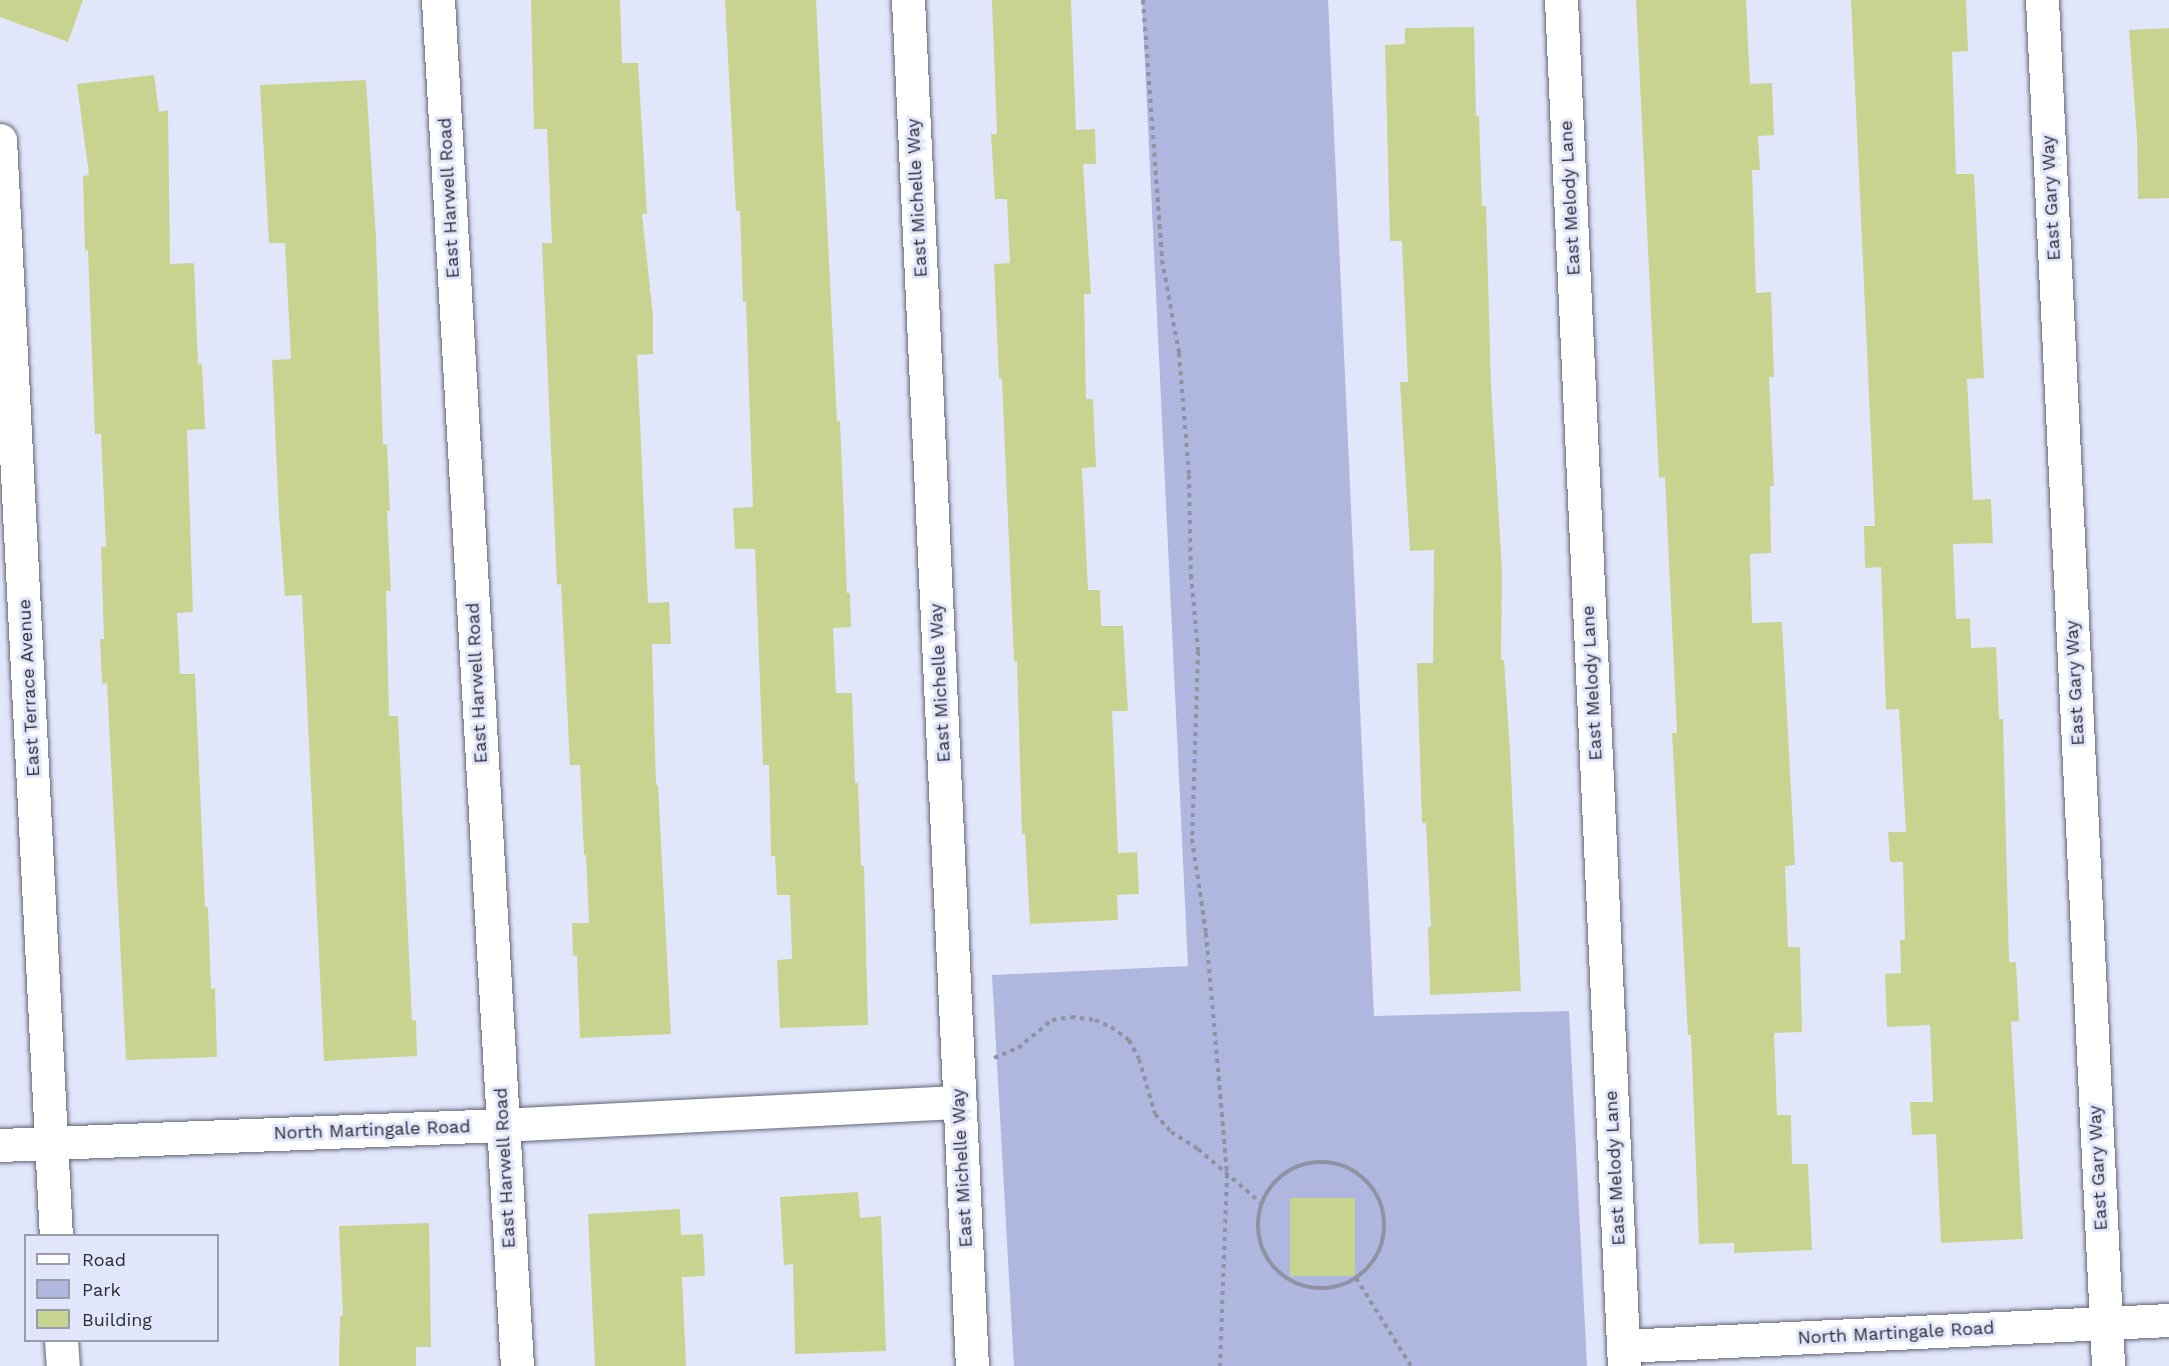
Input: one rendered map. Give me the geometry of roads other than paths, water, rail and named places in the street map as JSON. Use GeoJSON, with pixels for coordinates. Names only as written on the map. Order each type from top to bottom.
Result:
{"type":"FeatureCollection","features":[{"type":"Feature","properties":{"kind":"street","name":"East Harwell Road"},"geometry":{"type":"LineString","coordinates":[[438,0],[517,1366]]}},
{"type":"Feature","properties":{"kind":"street","name":"East Michelle Way"},"geometry":{"type":"LineString","coordinates":[[908,0],[972,1366]]}},
{"type":"Feature","properties":{"kind":"street","name":"East Melody Lane"},"geometry":{"type":"LineString","coordinates":[[1561,0],[1624,1356]]}},
{"type":"Feature","properties":{"kind":"street","name":"East Gary Way"},"geometry":{"type":"LineString","coordinates":[[2042,0],[2108,1366]]}},
{"type":"Feature","properties":{"kind":"street","name":"East Terrace Avenue"},"geometry":{"type":"LineString","coordinates":[[0,140],[56,1234]]}},
{"type":"Feature","properties":{"kind":"street","name":"North Martingale Road"},"geometry":{"type":"LineString","coordinates":[[0,1145],[503,1125],[959,1102]]}},
{"type":"Feature","properties":{"kind":"street","name":"North Martingale Road"},"geometry":{"type":"LineString","coordinates":[[1624,1356],[2169,1320]]}},
{"type":"Feature","properties":{"kind":"street"},"geometry":{"type":"LineString","coordinates":[[61,1342],[63,1366]]}}]}
